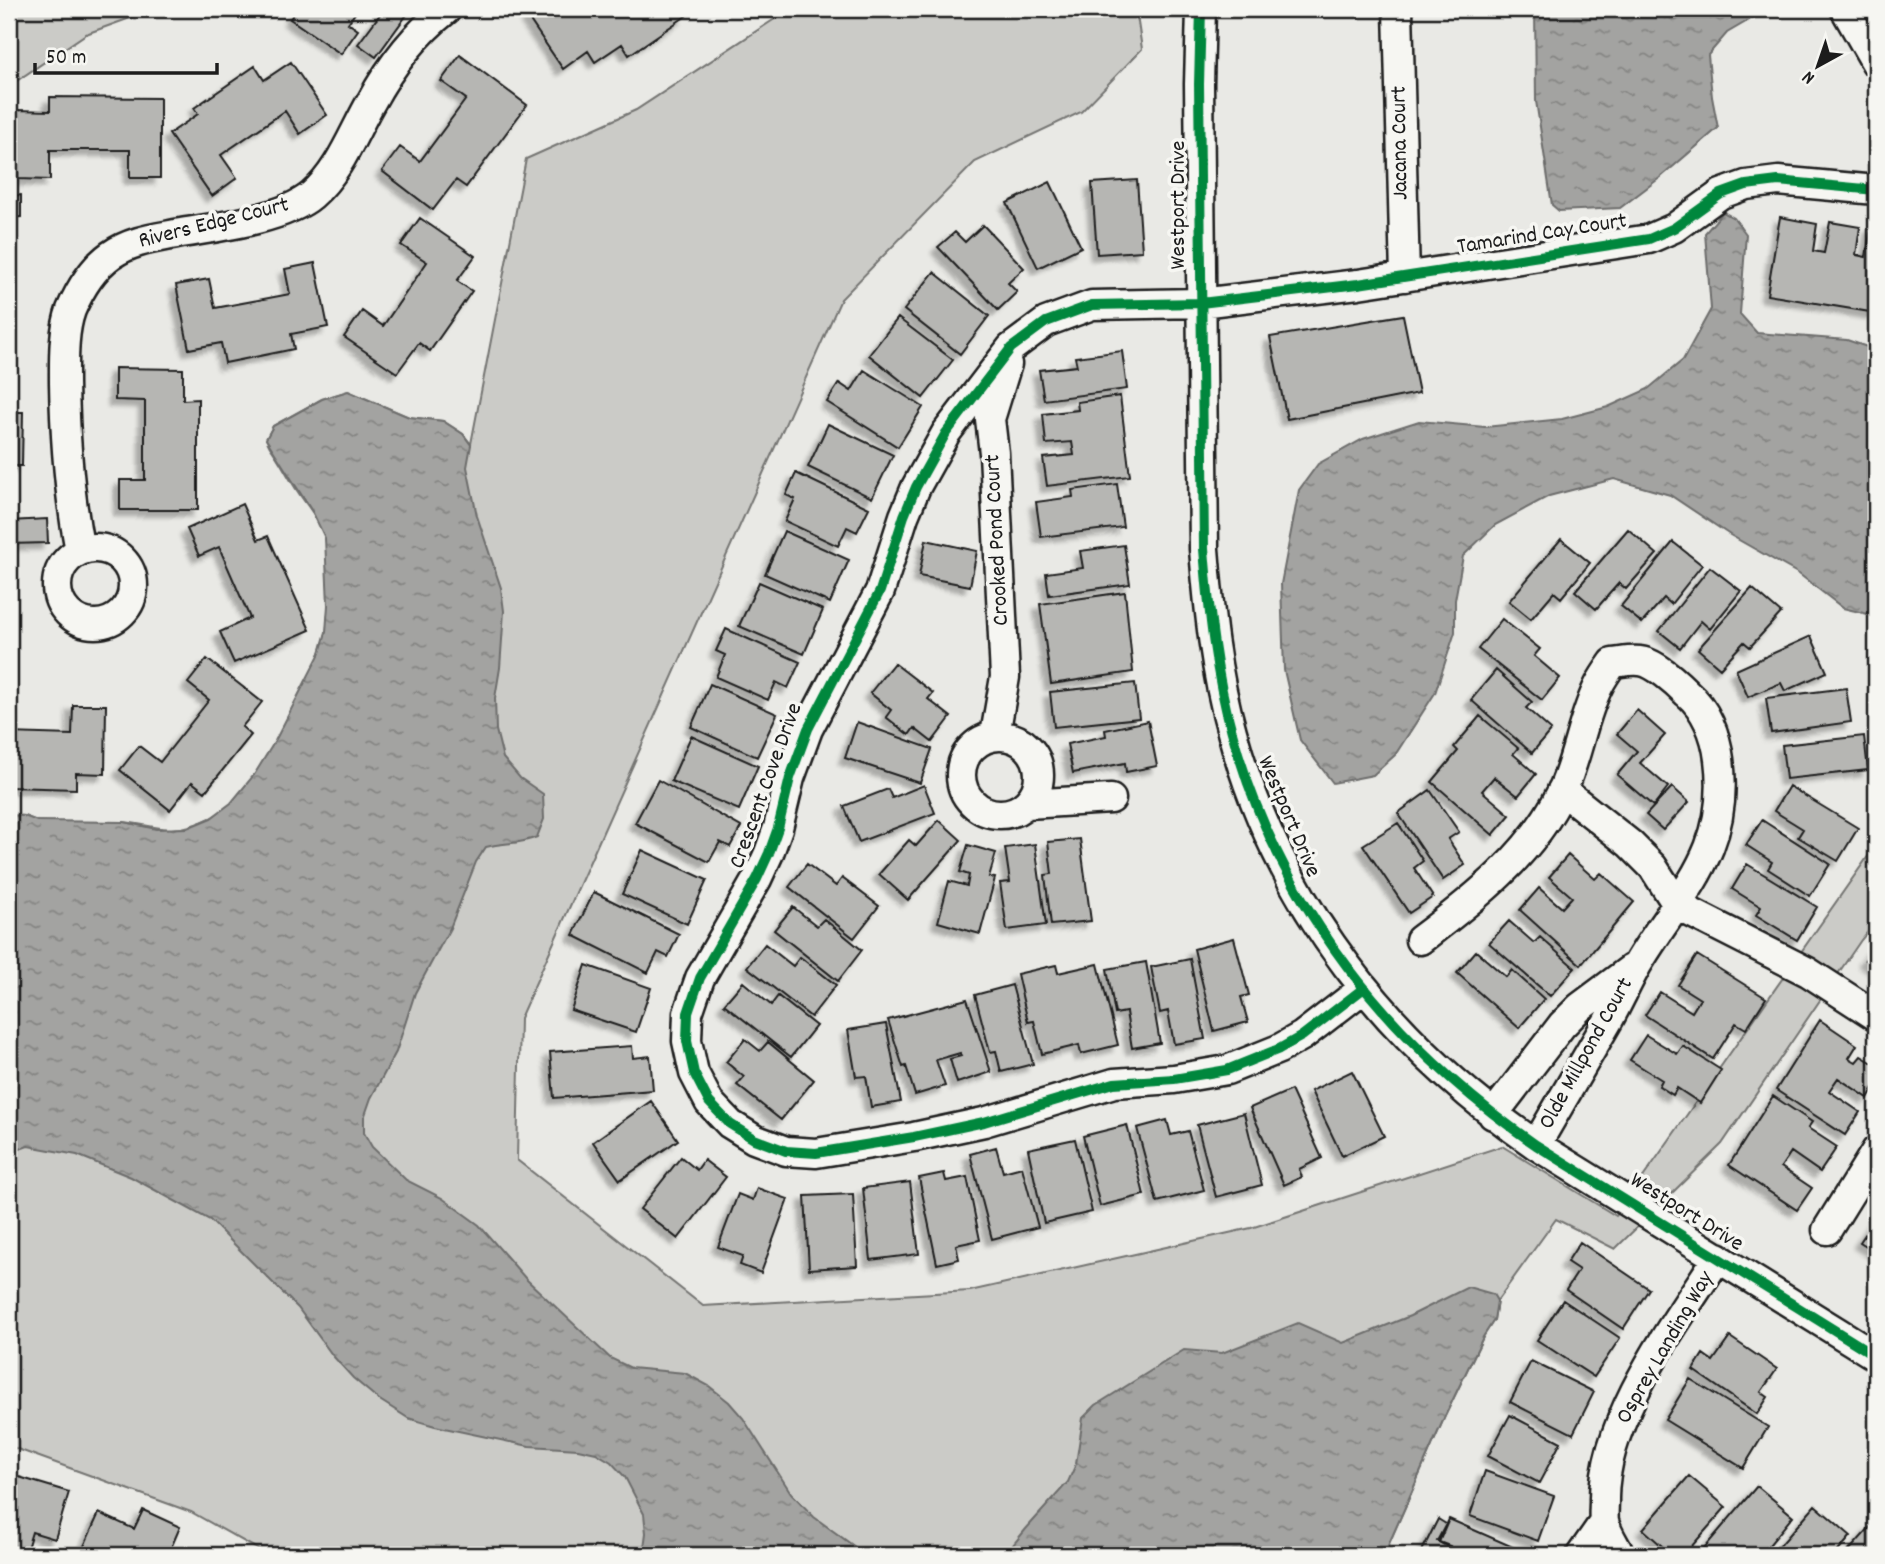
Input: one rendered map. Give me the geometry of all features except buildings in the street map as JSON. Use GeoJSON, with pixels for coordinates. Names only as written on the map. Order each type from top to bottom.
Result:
{"type":"FeatureCollection","features":[{"type":"Feature","properties":{"kind":"street","name":"Rivers Edge Court"},"geometry":{"type":"LineString","coordinates":[[80,551],[68,479],[64,353],[71,312],[89,276],[111,255],[135,242],[230,225],[290,209],[312,195],[352,141],[388,70],[426,25],[447,9]]}},
{"type":"Feature","properties":{"kind":"street","name":"Westport Drive"},"geometry":{"type":"LineString","coordinates":[[1200,9],[1204,550],[1210,619],[1229,720],[1252,796],[1276,850],[1301,899],[1330,944],[1399,1029],[1443,1074],[1493,1115],[1536,1145],[1876,1356]]}},
{"type":"Feature","properties":{"kind":"street","name":"Jacana Court"},"geometry":{"type":"LineString","coordinates":[[1398,9],[1405,277]]}},
{"type":"Feature","properties":{"kind":"street"},"geometry":{"type":"LineString","coordinates":[[1845,9],[1876,64]]}},
{"type":"Feature","properties":{"kind":"street","name":"Tamarind Cay Court"},"geometry":{"type":"LineString","coordinates":[[1201,303],[1405,277],[1649,239],[1674,228],[1721,194],[1746,185],[1778,181],[1876,190]]}},
{"type":"Feature","properties":{"kind":"street","name":"Crescent Cove Drive"},"geometry":{"type":"LineString","coordinates":[[1201,303],[1092,305],[1046,322],[1011,348],[946,433],[904,516],[880,591],[808,729],[790,778],[769,853],[757,879],[699,978],[688,1013],[687,1041],[694,1073],[709,1102],[730,1124],[754,1139],[786,1150],[816,1153],[984,1122],[1114,1083],[1174,1079],[1227,1070],[1279,1049],[1302,1036],[1364,988]]}},
{"type":"Feature","properties":{"kind":"street","name":"Crooked Pond Court"},"geometry":{"type":"LineString","coordinates":[[995,735],[1005,677],[995,453],[990,419],[1011,348]]}},
{"type":"Feature","properties":{"kind":"street","name":"Olde Millpond Court"},"geometry":{"type":"LineString","coordinates":[[1420,940],[1469,903],[1530,839],[1562,790],[1598,686],[1613,663],[1643,661],[1670,677],[1693,698],[1710,725],[1718,750],[1721,776],[1716,828],[1707,852],[1678,906],[1638,963],[1536,1145]]}},
{"type":"Feature","properties":{"kind":"street"},"geometry":{"type":"LineString","coordinates":[[995,735],[1019,740],[1036,758],[1040,770],[1035,794],[1027,804],[1016,811],[990,813],[968,798],[962,785],[961,772],[964,759],[971,748],[995,735]]}},
{"type":"Feature","properties":{"kind":"street"},"geometry":{"type":"LineString","coordinates":[[1562,790],[1645,859],[1678,906],[1808,972],[1876,1016]]}},
{"type":"Feature","properties":{"kind":"street"},"geometry":{"type":"LineString","coordinates":[[1027,804],[1111,799]]}},
{"type":"Feature","properties":{"kind":"street","name":"Olde Millpond Court"},"geometry":{"type":"LineString","coordinates":[[1493,1115],[1580,1007],[1638,963]]}},
{"type":"Feature","properties":{"kind":"street"},"geometry":{"type":"LineString","coordinates":[[1827,1230],[1876,1151]]}},
{"type":"Feature","properties":{"kind":"street","name":"Osprey Landing Way"},"geometry":{"type":"LineString","coordinates":[[1620,1555],[1604,1522],[1604,1478],[1610,1449],[1622,1420],[1667,1336],[1718,1257]]}},
{"type":"Feature","properties":{"kind":"street"},"geometry":{"type":"LineString","coordinates":[[1581,1555],[1604,1522]]}},
{"type":"Feature","properties":{"kind":"shaded area"},"geometry":{"type":"Polygon","coordinates":[[[9,9],[155,9],[86,34],[9,86],[9,9]]]}},
{"type":"Feature","properties":{"kind":"shaded area"},"geometry":{"type":"Polygon","coordinates":[[[790,9],[1136,9],[1142,49],[1081,112],[975,162],[841,299],[520,1018],[517,1160],[703,1306],[970,1291],[1251,1228],[1502,1146],[1616,1216],[1876,845],[1876,922],[1722,1144],[1615,1249],[1556,1219],[1497,1301],[1494,1320],[1445,1416],[1384,1555],[268,1555],[191,1512],[9,1446],[9,815],[24,816],[37,821],[122,822],[172,829],[201,822],[231,804],[257,771],[287,723],[321,650],[327,624],[328,570],[325,538],[317,520],[266,439],[273,426],[322,399],[348,391],[409,417],[443,421],[463,434],[471,444],[526,159],[636,110],[790,9]]]}},
{"type":"Feature","properties":{"kind":"water"},"geometry":{"type":"Polygon","coordinates":[[[1535,9],[1768,9],[1727,33],[1708,55],[1718,128],[1620,208],[1559,211],[1552,205],[1536,101],[1535,9]]]}},
{"type":"Feature","properties":{"kind":"water"},"geometry":{"type":"Polygon","coordinates":[[[1723,212],[1734,218],[1746,234],[1740,314],[1757,333],[1847,340],[1876,350],[1876,616],[1843,608],[1799,574],[1730,535],[1670,495],[1614,479],[1549,496],[1495,525],[1463,556],[1455,600],[1455,632],[1435,693],[1395,755],[1373,775],[1333,783],[1300,740],[1284,670],[1281,584],[1299,490],[1318,464],[1363,439],[1419,421],[1485,427],[1562,419],[1608,407],[1648,389],[1683,360],[1711,309],[1705,233],[1723,212]]]}},
{"type":"Feature","properties":{"kind":"water"},"geometry":{"type":"Polygon","coordinates":[[[348,391],[409,417],[443,421],[463,434],[471,445],[467,467],[477,516],[501,588],[504,611],[495,698],[496,730],[503,758],[520,778],[543,794],[544,819],[537,837],[486,847],[476,862],[450,928],[415,993],[396,1052],[371,1098],[364,1118],[364,1133],[372,1147],[406,1180],[442,1198],[479,1225],[526,1279],[610,1358],[631,1368],[685,1373],[709,1386],[729,1402],[743,1418],[791,1493],[814,1517],[866,1555],[643,1555],[646,1533],[644,1514],[625,1477],[611,1462],[596,1453],[578,1449],[529,1446],[408,1418],[378,1399],[353,1378],[333,1356],[298,1308],[210,1220],[131,1177],[77,1155],[28,1146],[9,1153],[9,815],[24,816],[37,821],[124,822],[156,829],[187,828],[211,818],[231,803],[254,775],[275,741],[320,653],[326,632],[328,605],[325,538],[313,513],[266,439],[273,426],[322,399],[348,391]]]}},
{"type":"Feature","properties":{"kind":"water"},"geometry":{"type":"Polygon","coordinates":[[[1468,1287],[1493,1294],[1497,1301],[1494,1320],[1445,1416],[1384,1555],[996,1555],[1009,1550],[1068,1482],[1076,1464],[1083,1418],[1096,1405],[1184,1350],[1222,1353],[1298,1323],[1343,1343],[1410,1316],[1468,1287]]]}},
{"type":"Feature","properties":{"kind":"cycle path"},"geometry":{"type":"LineString","coordinates":[[1201,9],[1199,84],[1206,572],[1226,709],[1253,796],[1279,856],[1310,913],[1347,966],[1388,1016],[1434,1062],[1483,1105],[1536,1145],[1876,1356]]}},
{"type":"Feature","properties":{"kind":"cycle path"},"geometry":{"type":"LineString","coordinates":[[1364,988],[1302,1036],[1279,1049],[1227,1070],[1174,1079],[1114,1083],[984,1122],[816,1153],[786,1151],[754,1139],[730,1124],[709,1102],[694,1073],[687,1041],[688,1013],[700,978],[769,853],[790,778],[808,729],[880,591],[916,487],[946,433],[1011,348],[1046,322],[1092,305],[1201,303],[1358,284],[1649,239],[1674,228],[1721,194],[1746,185],[1778,181],[1876,190]]}}]}
